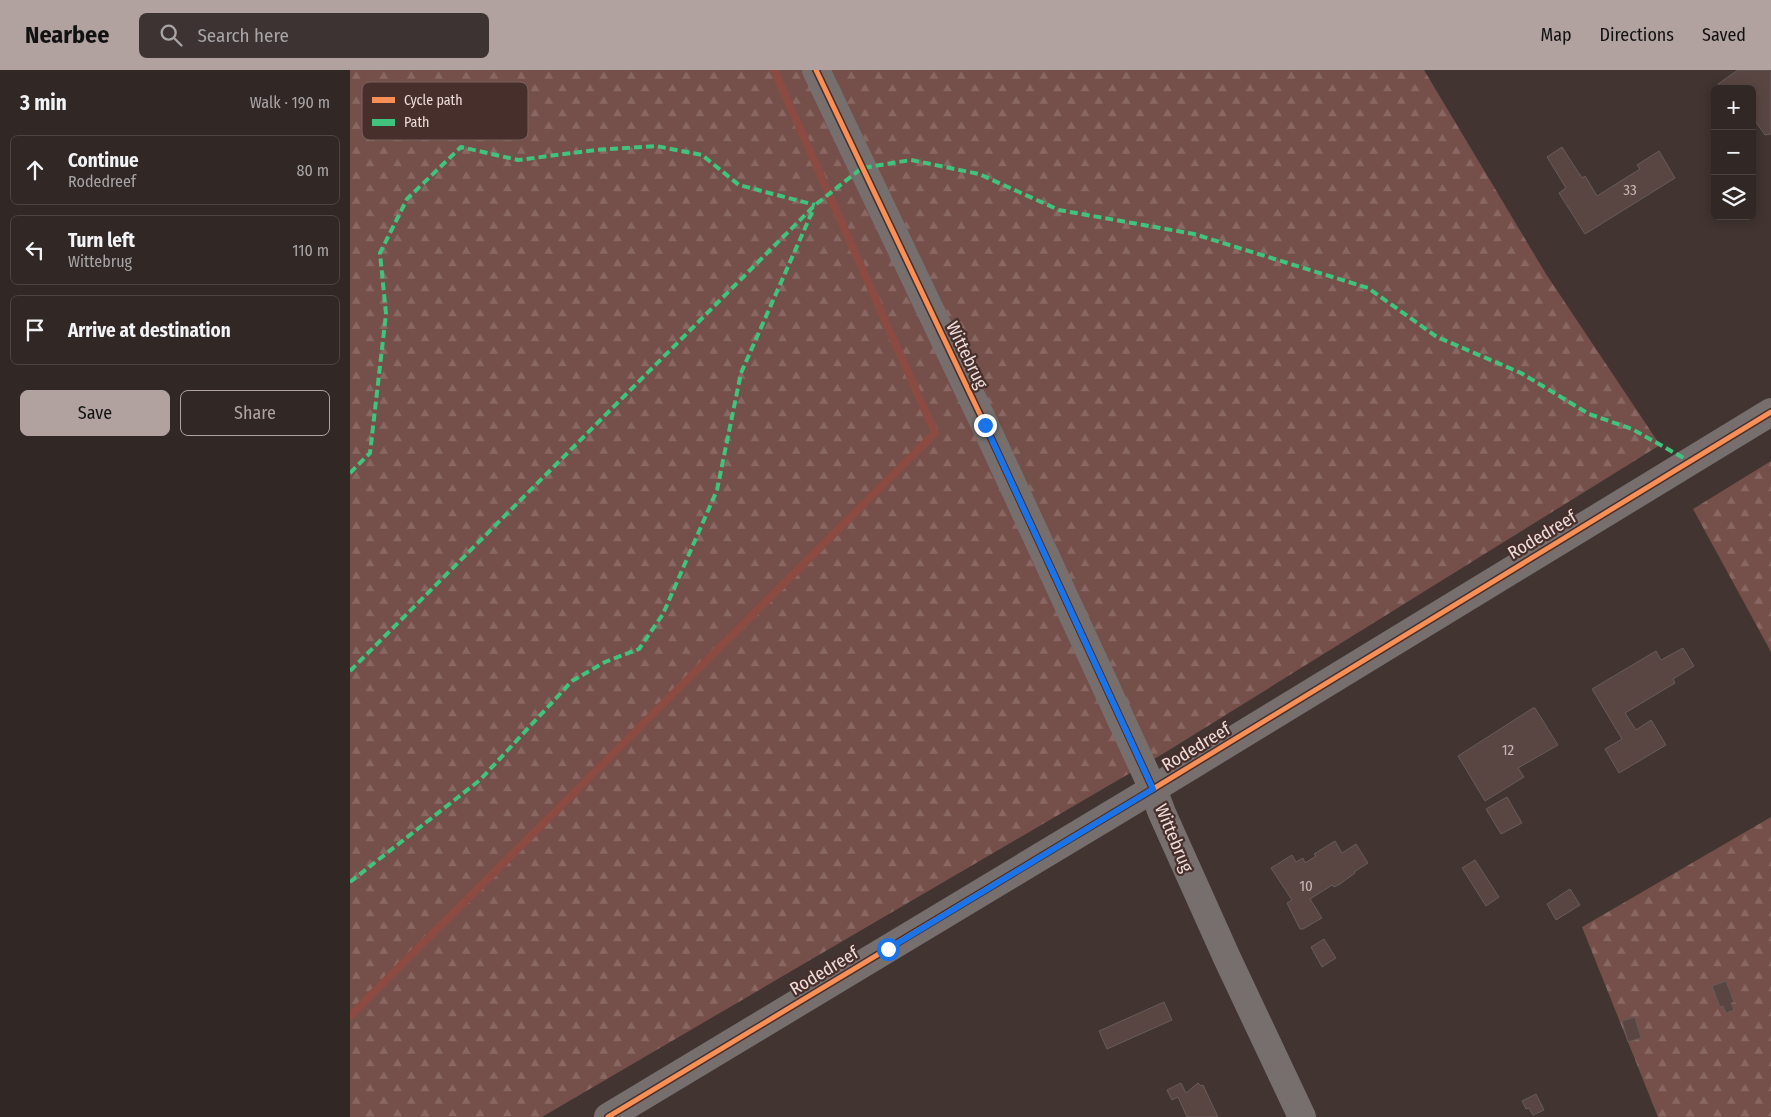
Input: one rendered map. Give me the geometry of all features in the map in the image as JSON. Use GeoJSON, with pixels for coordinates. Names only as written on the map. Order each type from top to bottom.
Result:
{"type":"FeatureCollection","features":[{"type":"Feature","properties":{"kind":"street","name":"Wittebrug"},"geometry":{"type":"LineString","coordinates":[[816,70],[985,425],[1153,789],[1227,958],[1302,1117]]}},
{"type":"Feature","properties":{"kind":"street","name":"Rodedreef"},"geometry":{"type":"LineString","coordinates":[[608,1117],[1153,789],[1771,412]]}},
{"type":"Feature","properties":{"kind":"green space"},"geometry":{"type":"Polygon","coordinates":[[[350,70],[1424,70],[1546,274],[1660,445],[1166,752],[542,1117],[350,1117],[350,70]]]}},
{"type":"Feature","properties":{"kind":"green space"},"geometry":{"type":"Polygon","coordinates":[[[1771,461],[1771,652],[1693,509],[1771,461]]]}},
{"type":"Feature","properties":{"kind":"green space"},"geometry":{"type":"Polygon","coordinates":[[[1771,817],[1771,1117],[1658,1117],[1582,927],[1771,817]]]}},
{"type":"Feature","properties":{"kind":"building"},"geometry":{"type":"Polygon","coordinates":[[[1738,70],[1771,70],[1771,134],[1765,135],[1756,122],[1756,85],[1718,84],[1738,70]]]}},
{"type":"Feature","properties":{"kind":"building"},"geometry":{"type":"Polygon","coordinates":[[[1562,147],[1582,178],[1585,176],[1597,196],[1640,169],[1637,165],[1659,151],[1675,178],[1585,234],[1559,193],[1566,188],[1547,157],[1562,147]]]}},
{"type":"Feature","properties":{"kind":"building"},"geometry":{"type":"Polygon","coordinates":[[[1683,648],[1694,666],[1673,679],[1675,683],[1625,713],[1636,730],[1651,720],[1666,745],[1619,773],[1605,749],[1622,739],[1592,689],[1656,651],[1661,660],[1683,648]]]}},
{"type":"Feature","properties":{"kind":"building"},"geometry":{"type":"Polygon","coordinates":[[[1535,708],[1558,745],[1518,768],[1524,777],[1485,801],[1458,756],[1535,708]]]}},
{"type":"Feature","properties":{"kind":"building"},"geometry":{"type":"Polygon","coordinates":[[[1507,797],[1522,823],[1501,834],[1486,809],[1507,797]]]}},
{"type":"Feature","properties":{"kind":"building"},"geometry":{"type":"Polygon","coordinates":[[[1335,841],[1342,853],[1356,844],[1368,863],[1340,884],[1334,887],[1332,885],[1310,899],[1322,918],[1300,929],[1287,903],[1292,900],[1271,868],[1292,855],[1296,862],[1303,858],[1305,863],[1316,856],[1314,854],[1335,841]]]}},
{"type":"Feature","properties":{"kind":"building"},"geometry":{"type":"Polygon","coordinates":[[[1475,860],[1499,897],[1486,906],[1462,868],[1475,860]]]}},
{"type":"Feature","properties":{"kind":"building"},"geometry":{"type":"Polygon","coordinates":[[[1570,889],[1580,905],[1556,920],[1547,904],[1570,889]]]}},
{"type":"Feature","properties":{"kind":"building"},"geometry":{"type":"Polygon","coordinates":[[[1324,939],[1336,958],[1322,967],[1311,947],[1324,939]]]}},
{"type":"Feature","properties":{"kind":"building"},"geometry":{"type":"Polygon","coordinates":[[[1726,981],[1734,1002],[1731,1003],[1734,1010],[1726,1013],[1723,1006],[1720,1007],[1712,986],[1726,981]]]}},
{"type":"Feature","properties":{"kind":"building"},"geometry":{"type":"Polygon","coordinates":[[[1164,1002],[1172,1020],[1107,1049],[1099,1031],[1164,1002]]]}},
{"type":"Feature","properties":{"kind":"building"},"geometry":{"type":"Polygon","coordinates":[[[1635,1017],[1641,1038],[1628,1042],[1622,1021],[1635,1017]]]}},
{"type":"Feature","properties":{"kind":"building"},"geometry":{"type":"Polygon","coordinates":[[[1181,1083],[1186,1093],[1198,1083],[1201,1086],[1203,1085],[1218,1117],[1187,1117],[1178,1097],[1172,1100],[1167,1090],[1181,1083]]]}},
{"type":"Feature","properties":{"kind":"building"},"geometry":{"type":"Polygon","coordinates":[[[1536,1094],[1544,1110],[1533,1115],[1529,1108],[1526,1109],[1522,1101],[1536,1094]]]}},
{"type":"Feature","properties":{"kind":"waterway"},"geometry":{"type":"LineString","coordinates":[[350,1016],[935,433],[774,70]]}},
{"type":"Feature","properties":{"kind":"marked path"},"geometry":{"type":"LineString","coordinates":[[350,473],[370,453],[386,314],[380,253],[407,199],[461,147],[518,160],[596,150],[656,146],[702,155],[739,185],[815,205]]}},
{"type":"Feature","properties":{"kind":"marked path"},"geometry":{"type":"LineString","coordinates":[[350,671],[815,205],[862,168],[911,160],[979,174],[1059,210],[1194,234],[1368,288],[1437,337],[1521,373],[1589,414],[1632,429],[1689,461]]}},
{"type":"Feature","properties":{"kind":"marked path"},"geometry":{"type":"LineString","coordinates":[[350,882],[480,780],[572,681],[605,662],[639,649],[663,614],[717,490],[741,373],[813,210]]}},
{"type":"Feature","properties":{"kind":"cycle path"},"geometry":{"type":"LineString","coordinates":[[816,70],[985,425],[1153,789]]}},
{"type":"Feature","properties":{"kind":"cycle path"},"geometry":{"type":"LineString","coordinates":[[608,1117],[1153,789],[1771,412]]}},
{"type":"Feature","properties":{"kind":"route"},"geometry":{"type":"LineString","coordinates":[[888,949],[1153,789],[985,425]]}}]}
